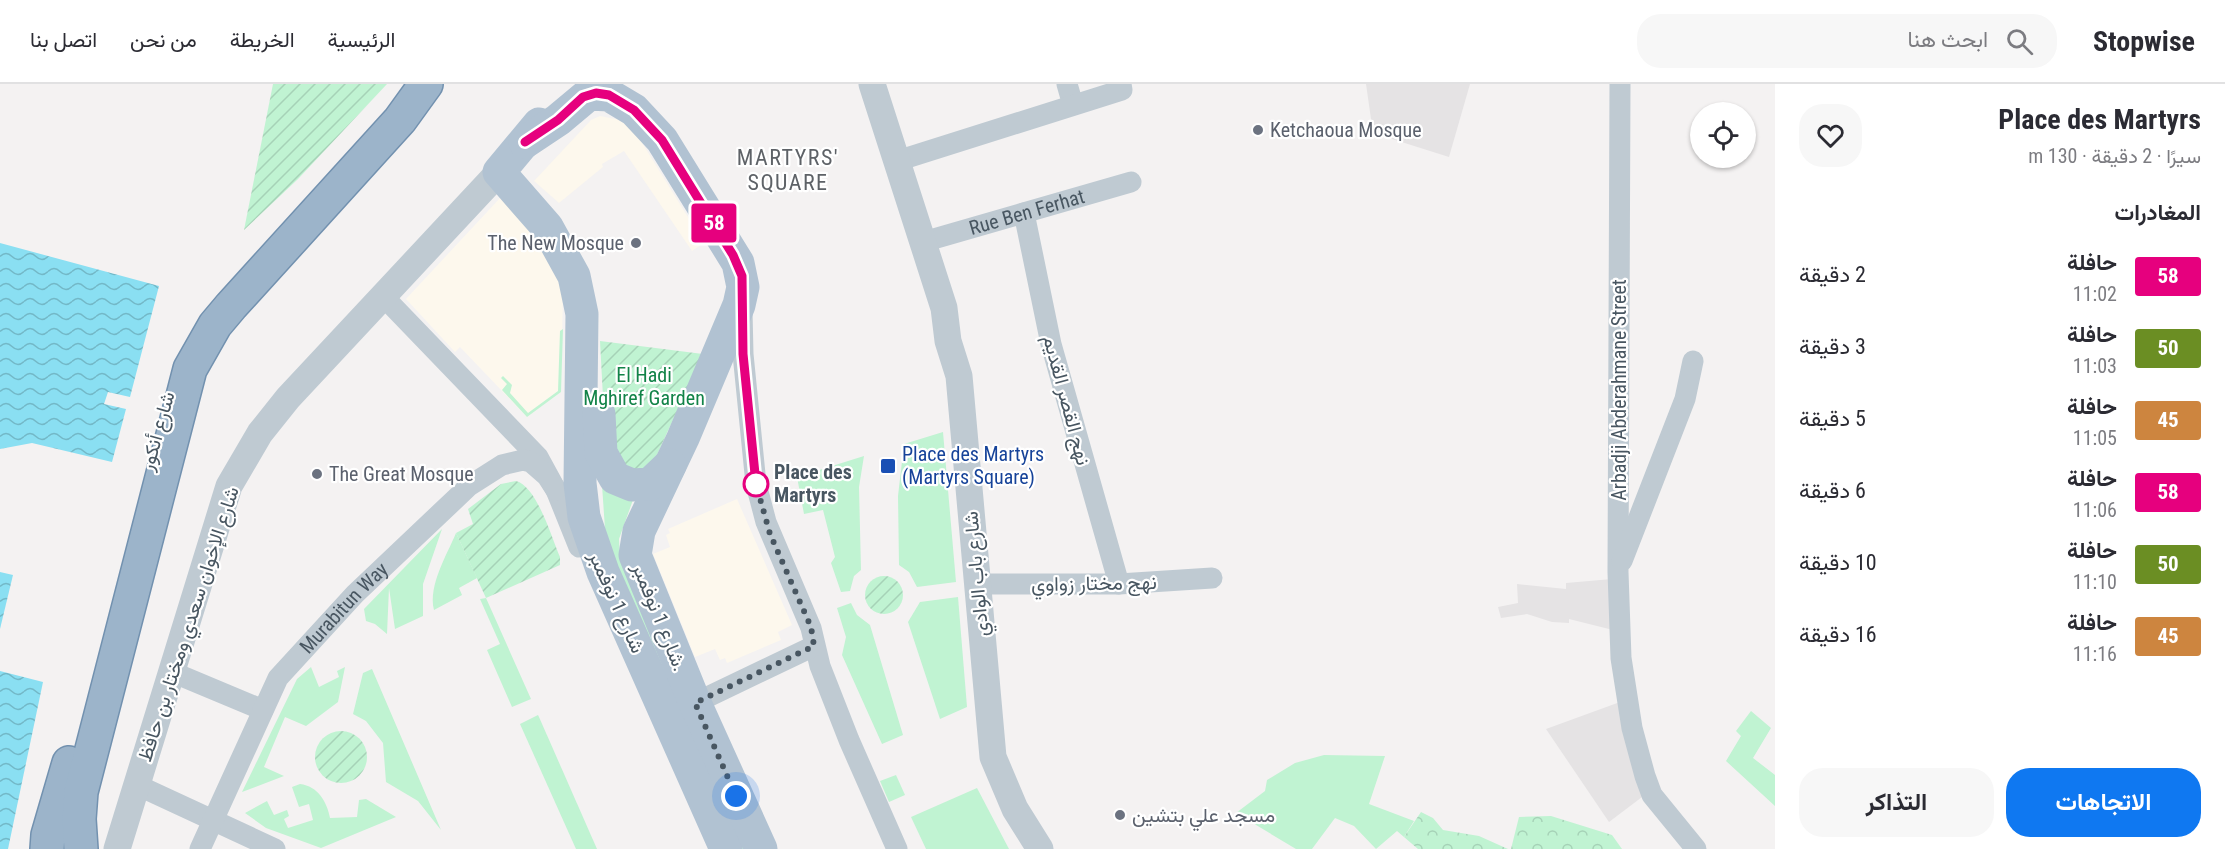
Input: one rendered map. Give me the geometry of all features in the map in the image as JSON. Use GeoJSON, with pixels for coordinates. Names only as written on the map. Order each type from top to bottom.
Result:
{"type":"FeatureCollection","features":[{"type":"Feature","properties":{"kind":"highway","name":"شارع أنكور"},"geometry":{"type":"LineString","coordinates":[[47,849],[48,835],[169,387],[189,338],[219,295],[404,84]]}},
{"type":"Feature","properties":{"kind":"highway"},"geometry":{"type":"LineString","coordinates":[[81,849],[79,819],[81,792],[182,392],[201,346],[231,306],[400,120],[426,84]]}},
{"type":"Feature","properties":{"kind":"main road"},"geometry":{"type":"LineString","coordinates":[[569,84],[500,172],[540,217],[581,279],[587,300],[604,462],[615,478],[623,483],[641,486],[650,484],[677,452],[742,294],[738,263],[630,84]]}},
{"type":"Feature","properties":{"kind":"main road"},"geometry":{"type":"LineString","coordinates":[[525,142],[558,120],[583,97],[596,93],[609,95],[634,110],[662,140]]}},
{"type":"Feature","properties":{"kind":"main road","name":"شارع 1 نوفمبر"},"geometry":{"type":"LineString","coordinates":[[560,246],[578,285],[582,307],[579,469],[584,517],[598,562],[726,849]]}},
{"type":"Feature","properties":{"kind":"main road","name":"شارع 1 نوفمبر."},"geometry":{"type":"LineString","coordinates":[[677,452],[639,531],[634,555],[695,703],[760,849]]}},
{"type":"Feature","properties":{"kind":"street","name":"شارع باب الوادي"},"geometry":{"type":"LineString","coordinates":[[872,84],[944,308],[948,341],[959,376],[993,757],[1015,809],[1040,849]]}},
{"type":"Feature","properties":{"kind":"street"},"geometry":{"type":"LineString","coordinates":[[1067,84],[1073,105]]}},
{"type":"Feature","properties":{"kind":"street"},"geometry":{"type":"LineString","coordinates":[[897,161],[1122,90],[1121,84]]}},
{"type":"Feature","properties":{"kind":"street","name":"Arbadji Abderahmane Street"},"geometry":{"type":"LineString","coordinates":[[1620,84],[1618,572],[1620,644],[1626,696],[1637,748],[1652,795],[1696,849]]}},
{"type":"Feature","properties":{"kind":"street","name":"شارع الإخوان سعدي ومختار بن حافظ"},"geometry":{"type":"LineString","coordinates":[[117,849],[229,486],[260,433],[288,398],[382,295],[500,172]]}},
{"type":"Feature","properties":{"kind":"street","name":"Rue Ben Ferhat"},"geometry":{"type":"LineString","coordinates":[[923,243],[1131,182]]}},
{"type":"Feature","properties":{"kind":"street","name":"نهج القصر القديم"},"geometry":{"type":"LineString","coordinates":[[1024,213],[1051,344],[1119,584]]}},
{"type":"Feature","properties":{"kind":"street"},"geometry":{"type":"LineString","coordinates":[[742,294],[743,354],[757,490],[770,534],[811,627],[814,646],[849,740],[897,849]]}},
{"type":"Feature","properties":{"kind":"street"},"geometry":{"type":"LineString","coordinates":[[382,295],[523,441],[543,465],[556,490],[585,561],[597,575],[645,664]]}},
{"type":"Feature","properties":{"kind":"street"},"geometry":{"type":"LineString","coordinates":[[1618,572],[1685,399],[1693,361]]}},
{"type":"Feature","properties":{"kind":"street","name":"Murabitun Way"},"geometry":{"type":"LineString","coordinates":[[200,849],[263,710],[286,667],[355,594],[469,486],[489,471],[514,461],[531,462],[547,476],[556,490]]}},
{"type":"Feature","properties":{"kind":"street","name":"نهج مختار زواوي"},"geometry":{"type":"LineString","coordinates":[[977,584],[1119,584],[1212,578]]}},
{"type":"Feature","properties":{"kind":"street"},"geometry":{"type":"LineString","coordinates":[[695,703],[814,646]]}},
{"type":"Feature","properties":{"kind":"street"},"geometry":{"type":"LineString","coordinates":[[172,672],[263,710]]}},
{"type":"Feature","properties":{"kind":"street"},"geometry":{"type":"LineString","coordinates":[[137,785],[275,849]]}},
{"type":"Feature","properties":{"kind":"shaded area"},"geometry":{"type":"Polygon","coordinates":[[[1366,84],[1470,84],[1449,157],[1373,133],[1366,84]]]}},
{"type":"Feature","properties":{"kind":"shaded area"},"geometry":{"type":"Polygon","coordinates":[[[600,116],[620,120],[636,133],[704,243],[692,251],[624,151],[602,164],[603,167],[559,203],[534,181],[591,120],[600,116]]]}},
{"type":"Feature","properties":{"kind":"shaded area"},"geometry":{"type":"Polygon","coordinates":[[[501,197],[550,252],[563,291],[561,392],[527,417],[460,347],[455,352],[406,299],[501,197]]]}},
{"type":"Feature","properties":{"kind":"shaded area"},"geometry":{"type":"Polygon","coordinates":[[[737,499],[792,625],[778,632],[781,640],[727,663],[725,658],[720,660],[715,649],[695,657],[653,554],[670,547],[666,535],[670,533],[668,529],[737,499]]]}},
{"type":"Feature","properties":{"kind":"shaded area"},"geometry":{"type":"Polygon","coordinates":[[[1612,579],[1613,630],[1569,619],[1569,623],[1552,622],[1527,614],[1501,618],[1498,607],[1518,603],[1517,584],[1566,589],[1566,583],[1612,579]]]}},
{"type":"Feature","properties":{"kind":"shaded area"},"geometry":{"type":"Polygon","coordinates":[[[1620,702],[1646,794],[1609,822],[1546,729],[1620,702]]]}},
{"type":"Feature","properties":{"kind":"green space"},"geometry":{"type":"Polygon","coordinates":[[[273,84],[387,84],[298,179],[244,230],[273,84]]]}},
{"type":"Feature","properties":{"kind":"green space"},"geometry":{"type":"Polygon","coordinates":[[[563,329],[561,392],[527,417],[502,390],[507,384],[501,378],[503,376],[512,385],[510,393],[528,413],[558,391],[560,331],[563,329]]]}},
{"type":"Feature","properties":{"kind":"green space","name":"El Hadi Mghiref Garden"},"geometry":{"type":"Polygon","coordinates":[[[600,341],[703,354],[651,468],[639,476],[606,454],[600,341]]]}},
{"type":"Feature","properties":{"kind":"green space"},"geometry":{"type":"Polygon","coordinates":[[[943,432],[956,582],[917,587],[909,572],[899,565],[898,496],[904,444],[943,432]]]}},
{"type":"Feature","properties":{"kind":"green space"},"geometry":{"type":"Polygon","coordinates":[[[864,456],[859,487],[861,570],[854,576],[850,591],[841,592],[831,563],[835,557],[823,510],[804,514],[797,477],[864,456]]]}},
{"type":"Feature","properties":{"kind":"green space"},"geometry":{"type":"Polygon","coordinates":[[[516,481],[531,492],[537,502],[560,557],[560,565],[486,598],[456,533],[473,524],[468,509],[501,484],[516,481]]]}},
{"type":"Feature","properties":{"kind":"green space"},"geometry":{"type":"Polygon","coordinates":[[[602,485],[634,497],[619,539],[620,558],[747,849],[741,849],[613,560],[605,529],[602,485]]]}},
{"type":"Feature","properties":{"kind":"green space"},"geometry":{"type":"Polygon","coordinates":[[[442,529],[423,584],[423,616],[395,629],[389,588],[387,634],[375,624],[366,621],[364,609],[442,529]]]}},
{"type":"Feature","properties":{"kind":"green space"},"geometry":{"type":"Polygon","coordinates":[[[456,533],[477,578],[459,588],[462,595],[434,610],[436,580],[456,533]]]}},
{"type":"Feature","properties":{"kind":"green space"},"geometry":{"type":"Polygon","coordinates":[[[884,576],[897,582],[903,595],[897,608],[884,614],[871,608],[865,595],[871,582],[884,576]]]}},
{"type":"Feature","properties":{"kind":"green space"},"geometry":{"type":"Polygon","coordinates":[[[958,597],[967,707],[940,719],[908,622],[920,602],[958,597]]]}},
{"type":"Feature","properties":{"kind":"green space"},"geometry":{"type":"Polygon","coordinates":[[[486,598],[531,699],[512,707],[487,650],[500,644],[480,599],[486,598]]]}},
{"type":"Feature","properties":{"kind":"green space"},"geometry":{"type":"Polygon","coordinates":[[[851,603],[857,615],[870,625],[903,735],[882,744],[842,655],[846,637],[837,608],[851,603]]]}},
{"type":"Feature","properties":{"kind":"green space"},"geometry":{"type":"Polygon","coordinates":[[[311,667],[319,687],[339,677],[337,671],[345,667],[338,702],[306,726],[285,717],[264,767],[284,776],[242,792],[297,679],[311,667]]]}},
{"type":"Feature","properties":{"kind":"green space"},"geometry":{"type":"Polygon","coordinates":[[[372,669],[441,830],[418,801],[386,782],[383,743],[366,721],[353,714],[363,673],[372,669]]]}},
{"type":"Feature","properties":{"kind":"green space"},"geometry":{"type":"Polygon","coordinates":[[[1751,711],[1771,728],[1753,758],[1775,775],[1775,806],[1726,761],[1741,736],[1736,731],[1751,711]]]}},
{"type":"Feature","properties":{"kind":"green space"},"geometry":{"type":"Polygon","coordinates":[[[538,715],[597,849],[576,849],[520,724],[538,715]]]}},
{"type":"Feature","properties":{"kind":"green space"},"geometry":{"type":"Polygon","coordinates":[[[341,731],[351,733],[359,739],[365,747],[367,757],[365,767],[359,775],[351,781],[341,783],[331,781],[323,775],[317,767],[315,757],[317,747],[323,739],[331,733],[341,731]]]}},
{"type":"Feature","properties":{"kind":"green space"},"geometry":{"type":"Polygon","coordinates":[[[1324,755],[1385,756],[1369,804],[1414,821],[1404,837],[1397,831],[1376,849],[1354,826],[1335,818],[1312,849],[1296,849],[1236,813],[1265,791],[1267,780],[1295,763],[1324,755]]]}},
{"type":"Feature","properties":{"kind":"green space"},"geometry":{"type":"Polygon","coordinates":[[[896,775],[905,795],[889,802],[880,781],[896,775]]]}},
{"type":"Feature","properties":{"kind":"green space"},"geometry":{"type":"Polygon","coordinates":[[[300,784],[317,791],[327,806],[330,818],[357,817],[359,800],[366,799],[396,817],[321,848],[266,828],[245,813],[267,801],[274,815],[287,810],[289,816],[284,819],[288,828],[313,820],[309,804],[299,807],[292,787],[300,784]]]}},
{"type":"Feature","properties":{"kind":"green space"},"geometry":{"type":"Polygon","coordinates":[[[977,788],[1009,849],[926,849],[911,817],[977,788]]]}},
{"type":"Feature","properties":{"kind":"green space"},"geometry":{"type":"Polygon","coordinates":[[[1421,812],[1433,818],[1443,830],[1479,836],[1508,849],[1418,849],[1404,837],[1421,812]]]}},
{"type":"Feature","properties":{"kind":"green space"},"geometry":{"type":"Polygon","coordinates":[[[1551,816],[1612,835],[1622,849],[1511,849],[1519,817],[1551,816]]]}},
{"type":"Feature","properties":{"kind":"water"},"geometry":{"type":"Polygon","coordinates":[[[0,243],[159,286],[130,397],[108,392],[104,404],[126,409],[112,462],[32,443],[0,449],[0,243]]]}},
{"type":"Feature","properties":{"kind":"water"},"geometry":{"type":"Polygon","coordinates":[[[0,572],[13,575],[0,629],[0,572]]]}},
{"type":"Feature","properties":{"kind":"water"},"geometry":{"type":"Polygon","coordinates":[[[0,671],[43,682],[8,849],[0,849],[0,671]]]}},
{"type":"Feature","properties":{"kind":"bus line","name":"58"},"geometry":{"type":"LineString","coordinates":[[525,142],[551,126],[583,97],[596,93],[609,95],[634,110],[662,140],[738,263],[742,276],[743,354],[756,484]]}},
{"type":"Feature","properties":{"kind":"place","name":"Ketchaoua Mosque"},"geometry":{"type":"Point","coordinates":[1258,130]}},
{"type":"Feature","properties":{"kind":"place","name":"The New Mosque"},"geometry":{"type":"Point","coordinates":[636,243]}},
{"type":"Feature","properties":{"kind":"place","name":"Place des Martyrs (Martyrs Square)"},"geometry":{"type":"Point","coordinates":[888,466]}},
{"type":"Feature","properties":{"kind":"place","name":"The Great Mosque"},"geometry":{"type":"Point","coordinates":[317,474]}},
{"type":"Feature","properties":{"kind":"place","name":"Place des Martyrs"},"geometry":{"type":"Point","coordinates":[756,484]}},
{"type":"Feature","properties":{"kind":"place","name":"مسجد علي بتشين"},"geometry":{"type":"Point","coordinates":[1120,815]}},
{"type":"Feature","properties":{"kind":"district","name":"MARTYRS' SQUARE"},"geometry":{"type":"Point","coordinates":[788,170]}},
{"type":"Feature","properties":{"kind":"route"},"geometry":{"type":"LineString","coordinates":[[736,796],[695,703],[814,646],[811,627],[774,544],[756,484]]}}]}
